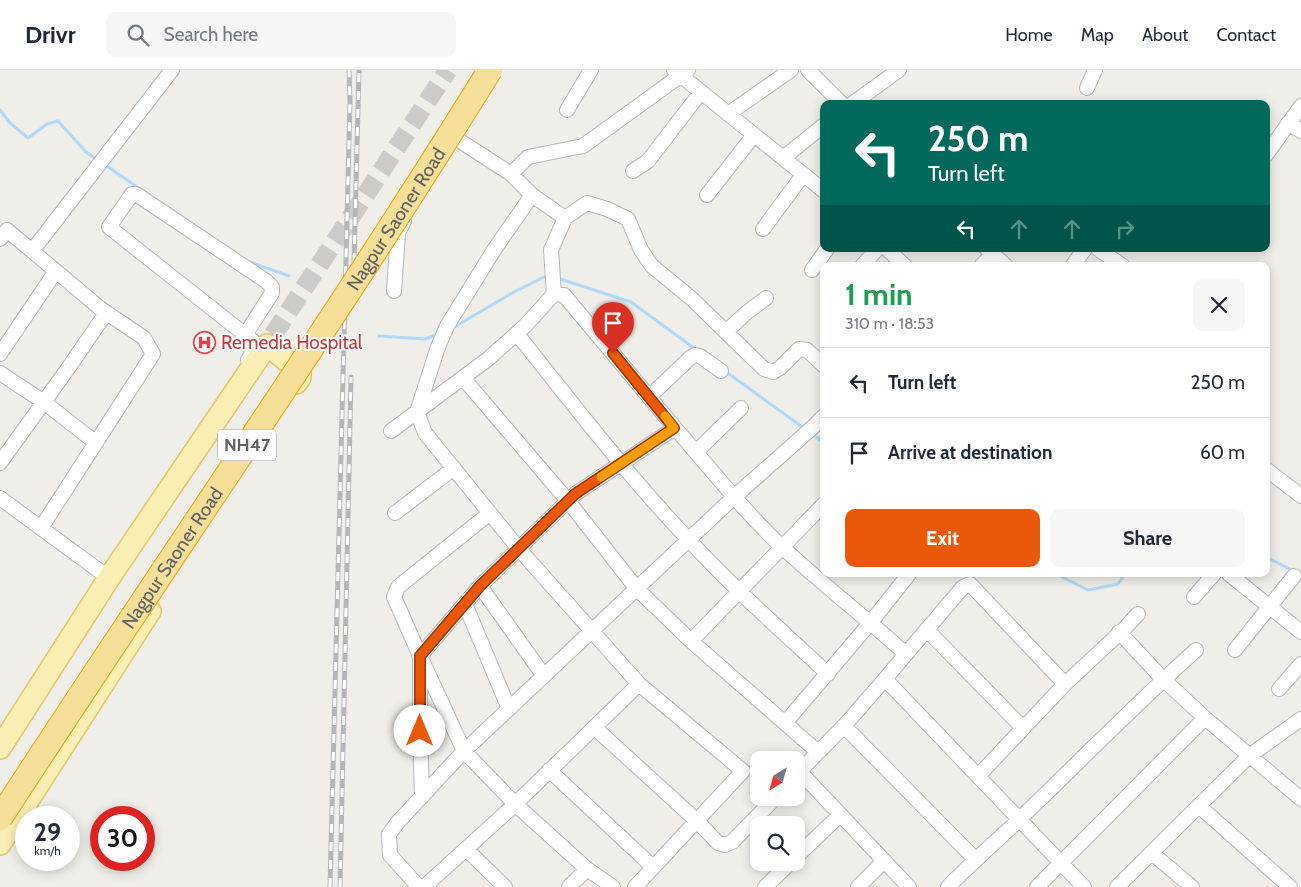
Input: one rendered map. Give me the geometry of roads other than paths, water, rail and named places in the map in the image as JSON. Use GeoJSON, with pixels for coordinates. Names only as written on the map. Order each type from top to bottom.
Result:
{"type":"FeatureCollection","features":[{"type":"Feature","properties":{"kind":"highway","name":"Nagpur Saoner Road"},"geometry":{"type":"LineString","coordinates":[[0,792],[473,70]]}},
{"type":"Feature","properties":{"kind":"highway","name":"Nagpur Saoner Road"},"geometry":{"type":"LineString","coordinates":[[0,818],[276,402],[490,70]]}},
{"type":"Feature","properties":{"kind":"main road"},"geometry":{"type":"LineString","coordinates":[[0,748],[109,578],[266,345],[300,371],[300,378],[0,844]]}},
{"type":"Feature","properties":{"kind":"street"},"geometry":{"type":"LineString","coordinates":[[32,251],[172,70]]}},
{"type":"Feature","properties":{"kind":"street"},"geometry":{"type":"LineString","coordinates":[[394,291],[398,233],[414,204],[503,70]]}},
{"type":"Feature","properties":{"kind":"street"},"geometry":{"type":"LineString","coordinates":[[567,110],[591,70]]}},
{"type":"Feature","properties":{"kind":"street"},"geometry":{"type":"LineString","coordinates":[[728,114],[792,70]]}},
{"type":"Feature","properties":{"kind":"street"},"geometry":{"type":"LineString","coordinates":[[808,70],[838,100]]}},
{"type":"Feature","properties":{"kind":"street"},"geometry":{"type":"LineString","coordinates":[[858,100],[899,70]]}},
{"type":"Feature","properties":{"kind":"street"},"geometry":{"type":"LineString","coordinates":[[1087,88],[1095,70]]}},
{"type":"Feature","properties":{"kind":"street"},"geometry":{"type":"LineString","coordinates":[[511,174],[528,157],[583,146],[681,72],[701,92],[820,188]]}},
{"type":"Feature","properties":{"kind":"street"},"geometry":{"type":"LineString","coordinates":[[633,170],[648,160],[701,92]]}},
{"type":"Feature","properties":{"kind":"street"},"geometry":{"type":"LineString","coordinates":[[1270,149],[1301,106]]}},
{"type":"Feature","properties":{"kind":"street"},"geometry":{"type":"LineString","coordinates":[[1288,123],[1301,131]]}},
{"type":"Feature","properties":{"kind":"street"},"geometry":{"type":"LineString","coordinates":[[783,158],[820,128]]}},
{"type":"Feature","properties":{"kind":"street"},"geometry":{"type":"LineString","coordinates":[[707,195],[754,135]]}},
{"type":"Feature","properties":{"kind":"street"},"geometry":{"type":"LineString","coordinates":[[456,139],[511,174],[532,195],[565,218]]}},
{"type":"Feature","properties":{"kind":"street"},"geometry":{"type":"LineString","coordinates":[[764,230],[803,175]]}},
{"type":"Feature","properties":{"kind":"street"},"geometry":{"type":"LineString","coordinates":[[225,407],[229,387],[256,347],[256,344],[112,231],[109,227],[111,222],[132,194],[136,194],[266,281],[272,287],[272,294],[245,334]]}},
{"type":"Feature","properties":{"kind":"street"},"geometry":{"type":"LineString","coordinates":[[532,195],[494,250],[445,331],[417,412],[426,433],[519,549],[639,684],[743,771],[634,887]]}},
{"type":"Feature","properties":{"kind":"street"},"geometry":{"type":"LineString","coordinates":[[391,431],[488,359],[517,334],[554,294],[551,250],[565,218],[587,203],[607,209],[628,219],[641,250],[652,266],[692,299],[764,369],[773,372],[780,368],[799,349],[807,350],[820,362]]}},
{"type":"Feature","properties":{"kind":"street"},"geometry":{"type":"LineString","coordinates":[[0,239],[8,230],[106,313],[144,338],[153,354],[41,528]]}},
{"type":"Feature","properties":{"kind":"street"},"geometry":{"type":"LineString","coordinates":[[812,270],[824,252]]}},
{"type":"Feature","properties":{"kind":"street"},"geometry":{"type":"LineString","coordinates":[[866,262],[874,252]]}},
{"type":"Feature","properties":{"kind":"street"},"geometry":{"type":"LineString","coordinates":[[891,252],[900,262]]}},
{"type":"Feature","properties":{"kind":"street"},"geometry":{"type":"LineString","coordinates":[[990,252],[1001,262]]}},
{"type":"Feature","properties":{"kind":"street"},"geometry":{"type":"LineString","coordinates":[[1075,262],[1083,252]]}},
{"type":"Feature","properties":{"kind":"street"},"geometry":{"type":"LineString","coordinates":[[1102,252],[1117,262]]}},
{"type":"Feature","properties":{"kind":"street"},"geometry":{"type":"LineString","coordinates":[[0,354],[56,271]]}},
{"type":"Feature","properties":{"kind":"street"},"geometry":{"type":"LineString","coordinates":[[554,294],[564,295],[674,428],[734,497],[782,547],[906,654]]}},
{"type":"Feature","properties":{"kind":"street"},"geometry":{"type":"LineString","coordinates":[[726,332],[766,298]]}},
{"type":"Feature","properties":{"kind":"street"},"geometry":{"type":"LineString","coordinates":[[0,462],[106,313]]}},
{"type":"Feature","properties":{"kind":"street"},"geometry":{"type":"LineString","coordinates":[[517,334],[621,464],[688,540],[738,592],[828,674]]}},
{"type":"Feature","properties":{"kind":"street"},"geometry":{"type":"LineString","coordinates":[[649,397],[690,358],[696,355],[721,371]]}},
{"type":"Feature","properties":{"kind":"street"},"geometry":{"type":"LineString","coordinates":[[0,373],[44,402],[96,442]]}},
{"type":"Feature","properties":{"kind":"street"},"geometry":{"type":"LineString","coordinates":[[463,378],[568,501],[636,589],[691,641],[818,752]]}},
{"type":"Feature","properties":{"kind":"street"},"geometry":{"type":"LineString","coordinates":[[696,452],[741,408]]}},
{"type":"Feature","properties":{"kind":"street"},"geometry":{"type":"LineString","coordinates":[[419,887],[390,855],[389,834],[464,751],[734,497],[820,420]]}},
{"type":"Feature","properties":{"kind":"street"},"geometry":{"type":"LineString","coordinates":[[422,797],[420,656],[480,586],[575,494],[674,428]]}},
{"type":"Feature","properties":{"kind":"street"},"geometry":{"type":"LineString","coordinates":[[395,513],[454,468]]}},
{"type":"Feature","properties":{"kind":"street"},"geometry":{"type":"LineString","coordinates":[[1270,472],[1301,496]]}},
{"type":"Feature","properties":{"kind":"street"},"geometry":{"type":"LineString","coordinates":[[0,498],[109,578]]}},
{"type":"Feature","properties":{"kind":"street"},"geometry":{"type":"LineString","coordinates":[[691,641],[820,508]]}},
{"type":"Feature","properties":{"kind":"street"},"geometry":{"type":"LineString","coordinates":[[490,513],[398,587],[394,597],[464,751],[515,804],[587,869],[614,887]]}},
{"type":"Feature","properties":{"kind":"street"},"geometry":{"type":"LineString","coordinates":[[1235,650],[1294,576]]}},
{"type":"Feature","properties":{"kind":"street"},"geometry":{"type":"LineString","coordinates":[[785,723],[908,577]]}},
{"type":"Feature","properties":{"kind":"street"},"geometry":{"type":"LineString","coordinates":[[1194,597],[1211,577]]}},
{"type":"Feature","properties":{"kind":"street"},"geometry":{"type":"LineString","coordinates":[[1233,577],[1301,632]]}},
{"type":"Feature","properties":{"kind":"street"},"geometry":{"type":"LineString","coordinates":[[805,766],[844,726],[963,587],[970,584],[1065,684]]}},
{"type":"Feature","properties":{"kind":"street"},"geometry":{"type":"LineString","coordinates":[[480,586],[544,676]]}},
{"type":"Feature","properties":{"kind":"street"},"geometry":{"type":"LineString","coordinates":[[465,604],[509,709]]}},
{"type":"Feature","properties":{"kind":"street"},"geometry":{"type":"LineString","coordinates":[[978,776],[1065,684],[1138,614]]}},
{"type":"Feature","properties":{"kind":"street"},"geometry":{"type":"LineString","coordinates":[[927,630],[1023,728]]}},
{"type":"Feature","properties":{"kind":"street"},"geometry":{"type":"LineString","coordinates":[[1120,632],[1163,680],[1301,799]]}},
{"type":"Feature","properties":{"kind":"street"},"geometry":{"type":"LineString","coordinates":[[948,887],[975,859],[1019,820],[1196,650]]}},
{"type":"Feature","properties":{"kind":"street"},"geometry":{"type":"LineString","coordinates":[[1278,689],[1301,664]]}},
{"type":"Feature","properties":{"kind":"street"},"geometry":{"type":"LineString","coordinates":[[885,679],[1084,887]]}},
{"type":"Feature","properties":{"kind":"street"},"geometry":{"type":"LineString","coordinates":[[424,887],[515,804],[639,684]]}},
{"type":"Feature","properties":{"kind":"street"},"geometry":{"type":"LineString","coordinates":[[1037,887],[1205,718]]}},
{"type":"Feature","properties":{"kind":"street"},"geometry":{"type":"LineString","coordinates":[[1117,887],[1249,756],[1301,719]]}},
{"type":"Feature","properties":{"kind":"street"},"geometry":{"type":"LineString","coordinates":[[844,726],[975,859]]}},
{"type":"Feature","properties":{"kind":"street"},"geometry":{"type":"LineString","coordinates":[[594,727],[697,821],[718,843],[725,845],[732,842],[767,806]]}},
{"type":"Feature","properties":{"kind":"street"},"geometry":{"type":"LineString","coordinates":[[549,770],[653,867]]}},
{"type":"Feature","properties":{"kind":"street"},"geometry":{"type":"LineString","coordinates":[[805,781],[909,887]]}},
{"type":"Feature","properties":{"kind":"street"},"geometry":{"type":"LineString","coordinates":[[1199,806],[1290,887]]}},
{"type":"Feature","properties":{"kind":"street"},"geometry":{"type":"LineString","coordinates":[[805,848],[840,815]]}},
{"type":"Feature","properties":{"kind":"street"},"geometry":{"type":"LineString","coordinates":[[466,849],[505,887]]}},
{"type":"Feature","properties":{"kind":"street"},"geometry":{"type":"LineString","coordinates":[[1152,852],[1192,887]]}},
{"type":"Feature","properties":{"kind":"street"},"geometry":{"type":"LineString","coordinates":[[858,887],[884,861]]}},
{"type":"Feature","properties":{"kind":"street"},"geometry":{"type":"LineString","coordinates":[[570,887],[587,869]]}},
{"type":"Feature","properties":{"kind":"street"},"geometry":{"type":"LineString","coordinates":[[765,887],[782,871]]}},
{"type":"Feature","properties":{"kind":"waterway"},"geometry":{"type":"LineString","coordinates":[[0,110],[9,122],[28,138],[47,124],[58,121],[86,152],[97,160]]}},
{"type":"Feature","properties":{"kind":"waterway"},"geometry":{"type":"LineString","coordinates":[[104,164],[140,189]]}},
{"type":"Feature","properties":{"kind":"waterway"},"geometry":{"type":"LineString","coordinates":[[247,261],[289,276]]}},
{"type":"Feature","properties":{"kind":"waterway"},"geometry":{"type":"LineString","coordinates":[[451,329],[512,293],[548,275]]}},
{"type":"Feature","properties":{"kind":"waterway"},"geometry":{"type":"LineString","coordinates":[[557,278],[631,302],[698,351]]}},
{"type":"Feature","properties":{"kind":"waterway"},"geometry":{"type":"LineString","coordinates":[[379,336],[425,339],[438,334]]}},
{"type":"Feature","properties":{"kind":"waterway"},"geometry":{"type":"LineString","coordinates":[[725,371],[805,429]]}},
{"type":"Feature","properties":{"kind":"waterway"},"geometry":{"type":"LineString","coordinates":[[812,434],[820,440]]}},
{"type":"Feature","properties":{"kind":"waterway"},"geometry":{"type":"LineString","coordinates":[[1270,559],[1301,575]]}},
{"type":"Feature","properties":{"kind":"waterway"},"geometry":{"type":"LineString","coordinates":[[1062,577],[1088,590],[1118,584],[1123,577]]}},
{"type":"Feature","properties":{"kind":"tunnel"},"geometry":{"type":"LineString","coordinates":[[273,335],[448,70]]}},
{"type":"Feature","properties":{"kind":"railway"},"geometry":{"type":"LineString","coordinates":[[330,887],[350,102],[349,70]]}},
{"type":"Feature","properties":{"kind":"railway"},"geometry":{"type":"LineString","coordinates":[[354,262],[359,70]]}},
{"type":"Feature","properties":{"kind":"railway"},"geometry":{"type":"LineString","coordinates":[[340,887],[351,377]]}},
{"type":"Feature","properties":{"kind":"place","name":"Remedia Hospital"},"geometry":{"type":"Point","coordinates":[205,342]}}]}
